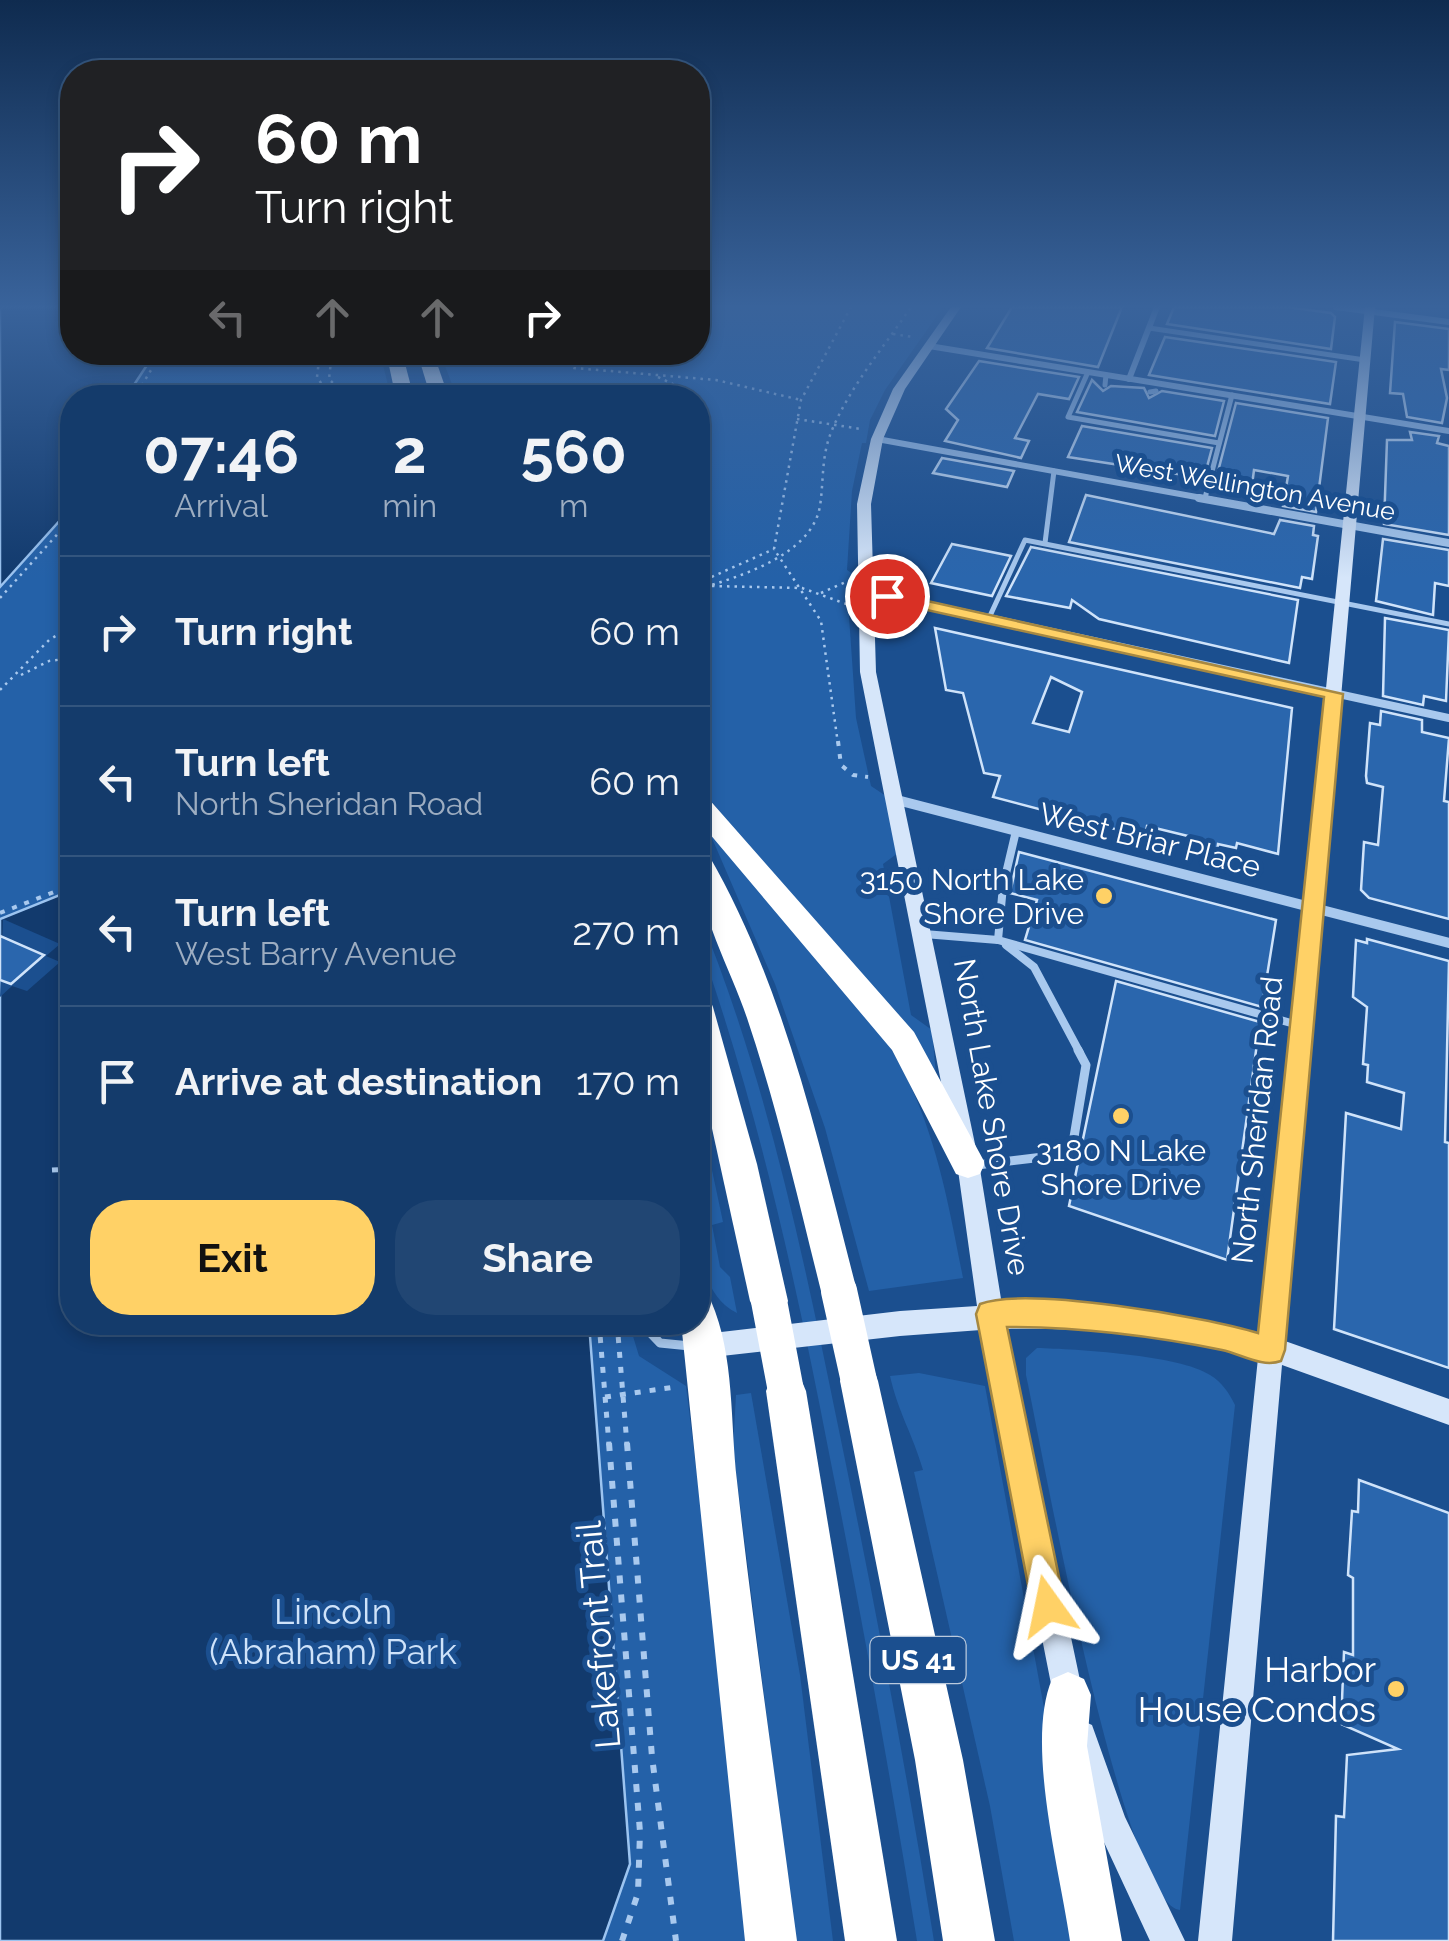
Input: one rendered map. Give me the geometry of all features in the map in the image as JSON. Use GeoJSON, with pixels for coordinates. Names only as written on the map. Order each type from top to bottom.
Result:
{"type":"FeatureCollection","features":[{"type":"Feature","properties":{"kind":"highway"},"geometry":{"type":"LineString","coordinates":[[710,817],[903,1040],[968,1165]]}},
{"type":"Feature","properties":{"kind":"highway","name":"US 41"},"geometry":{"type":"LineString","coordinates":[[710,891],[765,1029],[801,1143],[839,1291],[939,1760],[969,1941]]}},
{"type":"Feature","properties":{"kind":"highway","name":"US 41"},"geometry":{"type":"LineString","coordinates":[[710,1051],[736,1146],[786,1392],[871,1941]]}},
{"type":"Feature","properties":{"kind":"highway"},"geometry":{"type":"LineString","coordinates":[[696,1348],[771,1941]]}},
{"type":"Feature","properties":{"kind":"highway"},"geometry":{"type":"LineString","coordinates":[[1068,1695],[1064,1746],[1096,1941]]}},
{"type":"Feature","properties":{"kind":"main road","name":"North Lake Shore Drive"},"geometry":{"type":"LineString","coordinates":[[894,398],[874,434],[864,504],[859,586],[868,672],[924,934],[968,1165],[990,1314],[1068,1695],[1111,1823],[1168,1941]]}},
{"type":"Feature","properties":{"kind":"main road","name":"North Sheridan Road"},"geometry":{"type":"LineString","coordinates":[[1215,1941],[1362,398]]}},
{"type":"Feature","properties":{"kind":"main road"},"geometry":{"type":"LineString","coordinates":[[696,1348],[990,1314],[1046,1314],[1207,1334],[1270,1350],[1449,1412]]}},
{"type":"Feature","properties":{"kind":"street"},"geometry":{"type":"LineString","coordinates":[[1242,398],[1449,431]]}},
{"type":"Feature","properties":{"kind":"street","name":"West Wellington Avenue"},"geometry":{"type":"LineString","coordinates":[[874,434],[1449,543]]}},
{"type":"Feature","properties":{"kind":"street"},"geometry":{"type":"LineString","coordinates":[[859,586],[1449,718]]}},
{"type":"Feature","properties":{"kind":"street","name":"West Briar Place"},"geometry":{"type":"LineString","coordinates":[[897,800],[1449,943]]}},
{"type":"Feature","properties":{"kind":"lane"},"geometry":{"type":"LineString","coordinates":[[1077,398],[1068,418],[1219,443]]}},
{"type":"Feature","properties":{"kind":"lane"},"geometry":{"type":"LineString","coordinates":[[1204,498],[1232,398]]}},
{"type":"Feature","properties":{"kind":"lane"},"geometry":{"type":"LineString","coordinates":[[1044,544],[1054,471]]}},
{"type":"Feature","properties":{"kind":"lane"},"geometry":{"type":"LineString","coordinates":[[989,618],[1025,540],[1449,624]]}},
{"type":"Feature","properties":{"kind":"lane"},"geometry":{"type":"LineString","coordinates":[[998,940],[1003,886],[1016,831]]}},
{"type":"Feature","properties":{"kind":"lane"},"geometry":{"type":"LineString","coordinates":[[924,934],[998,940],[1302,1026]]}},
{"type":"Feature","properties":{"kind":"lane"},"geometry":{"type":"LineString","coordinates":[[968,1165],[1043,1157],[1073,1143],[1086,1064],[1034,967],[998,940]]}},
{"type":"Feature","properties":{"kind":"lane"},"geometry":{"type":"LineString","coordinates":[[648,1335],[664,1346],[696,1348]]}},
{"type":"Feature","properties":{"kind":"path"},"geometry":{"type":"LineString","coordinates":[[773,398],[802,400],[774,549],[821,621],[841,765],[854,775],[869,778]]}},
{"type":"Feature","properties":{"kind":"path"},"geometry":{"type":"LineString","coordinates":[[710,585],[777,556],[812,532],[819,512],[824,448],[848,398]]}},
{"type":"Feature","properties":{"kind":"path"},"geometry":{"type":"LineString","coordinates":[[796,419],[874,434]]}},
{"type":"Feature","properties":{"kind":"path"},"geometry":{"type":"LineString","coordinates":[[0,598],[60,531]]}},
{"type":"Feature","properties":{"kind":"path"},"geometry":{"type":"LineString","coordinates":[[710,578],[774,549]]}},
{"type":"Feature","properties":{"kind":"path"},"geometry":{"type":"LineString","coordinates":[[821,592],[842,581],[859,586]]}},
{"type":"Feature","properties":{"kind":"path"},"geometry":{"type":"LineString","coordinates":[[710,586],[802,588],[854,605]]}},
{"type":"Feature","properties":{"kind":"path"},"geometry":{"type":"LineString","coordinates":[[16,678],[41,644],[60,633]]}},
{"type":"Feature","properties":{"kind":"path"},"geometry":{"type":"LineString","coordinates":[[0,690],[49,661],[60,660]]}},
{"type":"Feature","properties":{"kind":"path"},"geometry":{"type":"LineString","coordinates":[[0,913],[60,890]]}},
{"type":"Feature","properties":{"kind":"path"},"geometry":{"type":"LineString","coordinates":[[52,1170],[60,1170]]}},
{"type":"Feature","properties":{"kind":"path","name":"Lakefront Trail"},"geometry":{"type":"LineString","coordinates":[[600,1335],[640,1832],[638,1893],[622,1941]]}},
{"type":"Feature","properties":{"kind":"path","name":"Lakefront Trail"},"geometry":{"type":"LineString","coordinates":[[618,1335],[652,1757],[668,1912],[676,1941]]}},
{"type":"Feature","properties":{"kind":"path"},"geometry":{"type":"LineString","coordinates":[[605,1396],[623,1394],[696,1348]]}},
{"type":"Feature","properties":{"kind":"green space"},"geometry":{"type":"Polygon","coordinates":[[[710,398],[881,398],[870,420],[866,443],[862,443],[852,491],[847,570],[853,574],[855,615],[849,616],[856,718],[871,786],[886,796],[898,853],[883,864],[911,1015],[932,1030],[936,1076],[710,800],[710,398]]]}},
{"type":"Feature","properties":{"kind":"green space","name":"Lincoln (Abraham) Park"},"geometry":{"type":"Polygon","coordinates":[[[60,520],[60,1335],[633,1335],[639,1356],[686,1386],[754,1941],[0,1941],[0,587],[60,520]]]}},
{"type":"Feature","properties":{"kind":"green space"},"geometry":{"type":"Polygon","coordinates":[[[710,831],[819,951],[892,1051],[929,1133],[963,1278],[869,1291],[825,1128],[775,984],[710,831]]]}},
{"type":"Feature","properties":{"kind":"green space"},"geometry":{"type":"Polygon","coordinates":[[[710,942],[743,1036],[780,1163],[824,1356],[876,1616],[934,1941],[917,1941],[865,1638],[803,1326],[774,1196],[710,974],[710,942]]]}},
{"type":"Feature","properties":{"kind":"green space"},"geometry":{"type":"Polygon","coordinates":[[[710,1161],[723,1222],[712,1225],[720,1267],[730,1277],[737,1313],[719,1298],[710,1283],[710,1161]]]}},
{"type":"Feature","properties":{"kind":"green space"},"geometry":{"type":"Polygon","coordinates":[[[1037,1348],[1176,1362],[1210,1375],[1235,1405],[1180,1910],[1157,1888],[1134,1833],[1110,1756],[1066,1572],[1026,1375],[1026,1358],[1037,1348]]]}},
{"type":"Feature","properties":{"kind":"green space"},"geometry":{"type":"Polygon","coordinates":[[[919,1373],[985,1386],[1071,1855],[1080,1941],[1014,1941],[990,1806],[914,1472],[923,1470],[890,1376],[919,1373]]]}},
{"type":"Feature","properties":{"kind":"green space"},"geometry":{"type":"Polygon","coordinates":[[[751,1393],[800,1675],[833,1941],[795,1941],[733,1448],[736,1395],[751,1393]]]}},
{"type":"Feature","properties":{"kind":"shaded area"},"geometry":{"type":"Polygon","coordinates":[[[0,398],[60,398],[60,520],[0,587],[0,398]]]}},
{"type":"Feature","properties":{"kind":"shaded area","name":"Lincoln (Abraham) Park"},"geometry":{"type":"Polygon","coordinates":[[[60,895],[60,1335],[590,1335],[630,1864],[603,1941],[0,1941],[0,919],[60,895]]]}},
{"type":"Feature","properties":{"kind":"pier"},"geometry":{"type":"Polygon","coordinates":[[[3,919],[60,944],[46,956],[60,962],[27,991],[12,986],[0,997],[3,919]]]}},
{"type":"Feature","properties":{"kind":"building"},"geometry":{"type":"Polygon","coordinates":[[[954,398],[1036,398],[1015,438],[1029,441],[1021,458],[945,441],[958,420],[946,409],[954,398]]]}},
{"type":"Feature","properties":{"kind":"building"},"geometry":{"type":"Polygon","coordinates":[[[1084,398],[1224,401],[1215,436],[1077,412],[1084,398]]]}},
{"type":"Feature","properties":{"kind":"building"},"geometry":{"type":"Polygon","coordinates":[[[1290,398],[1331,398],[1330,404],[1290,398]]]}},
{"type":"Feature","properties":{"kind":"building"},"geometry":{"type":"Polygon","coordinates":[[[1404,398],[1447,398],[1442,423],[1407,417],[1404,398]]]}},
{"type":"Feature","properties":{"kind":"building"},"geometry":{"type":"Polygon","coordinates":[[[1236,403],[1328,418],[1316,512],[1283,506],[1288,476],[1254,470],[1252,485],[1216,479],[1236,403]]]}},
{"type":"Feature","properties":{"kind":"building"},"geometry":{"type":"Polygon","coordinates":[[[1082,426],[1212,448],[1204,478],[1068,457],[1082,426]]]}},
{"type":"Feature","properties":{"kind":"building"},"geometry":{"type":"Polygon","coordinates":[[[1410,432],[1439,436],[1437,443],[1449,446],[1449,535],[1384,524],[1387,440],[1412,440],[1410,432]]]}},
{"type":"Feature","properties":{"kind":"building"},"geometry":{"type":"Polygon","coordinates":[[[942,458],[1014,471],[1007,487],[933,473],[942,458]]]}},
{"type":"Feature","properties":{"kind":"building"},"geometry":{"type":"Polygon","coordinates":[[[1086,495],[1274,534],[1280,520],[1314,526],[1313,535],[1318,536],[1312,579],[1302,577],[1300,588],[1069,542],[1086,495]]]}},
{"type":"Feature","properties":{"kind":"building"},"geometry":{"type":"Polygon","coordinates":[[[1383,539],[1449,550],[1449,586],[1435,583],[1433,615],[1376,601],[1383,539]]]}},
{"type":"Feature","properties":{"kind":"building"},"geometry":{"type":"Polygon","coordinates":[[[952,544],[1011,556],[992,596],[931,583],[952,544]]]}},
{"type":"Feature","properties":{"kind":"building"},"geometry":{"type":"Polygon","coordinates":[[[1031,547],[1298,600],[1289,663],[1099,619],[1072,600],[1070,608],[1006,596],[1031,547]]]}},
{"type":"Feature","properties":{"kind":"building"},"geometry":{"type":"Polygon","coordinates":[[[1385,618],[1449,630],[1446,701],[1424,696],[1423,705],[1383,696],[1385,618]]]}},
{"type":"Feature","properties":{"kind":"building"},"geometry":{"type":"Polygon","coordinates":[[[935,628],[1292,708],[1278,854],[1237,843],[1236,848],[1218,844],[1216,858],[1190,852],[1192,837],[1147,826],[1145,837],[993,797],[1000,776],[984,773],[963,693],[946,690],[935,628]],[[1051,677],[1033,723],[1069,732],[1082,692],[1051,677]]]}},
{"type":"Feature","properties":{"kind":"building"},"geometry":{"type":"Polygon","coordinates":[[[1381,711],[1422,720],[1422,732],[1449,738],[1444,801],[1449,802],[1449,919],[1369,898],[1361,890],[1364,842],[1378,845],[1383,787],[1367,783],[1366,776],[1370,723],[1380,725],[1381,711]]]}},
{"type":"Feature","properties":{"kind":"building"},"geometry":{"type":"Polygon","coordinates":[[[1019,852],[1276,920],[1262,1007],[1025,940],[1037,900],[1010,893],[1019,852]]]}},
{"type":"Feature","properties":{"kind":"building"},"geometry":{"type":"Polygon","coordinates":[[[0,936],[44,955],[11,984],[0,980],[0,936]]]}},
{"type":"Feature","properties":{"kind":"building"},"geometry":{"type":"Polygon","coordinates":[[[1367,939],[1449,961],[1445,1142],[1449,1143],[1449,1368],[1334,1329],[1346,1113],[1401,1129],[1404,1093],[1367,1082],[1368,1065],[1363,1064],[1367,1007],[1353,997],[1356,940],[1367,943],[1367,939]]]}},
{"type":"Feature","properties":{"kind":"building"},"geometry":{"type":"Polygon","coordinates":[[[1116,981],[1260,1022],[1227,1260],[1069,1206],[1116,981]]]}},
{"type":"Feature","properties":{"kind":"building","name":"Harbor House Condos"},"geometry":{"type":"Polygon","coordinates":[[[1359,1480],[1449,1513],[1449,1941],[1333,1941],[1336,1816],[1344,1817],[1347,1755],[1398,1749],[1341,1724],[1344,1652],[1353,1655],[1353,1578],[1348,1575],[1352,1511],[1358,1512],[1359,1480]]]}},
{"type":"Feature","properties":{"kind":"place","name":"3150 North Lake Shore Drive"},"geometry":{"type":"Point","coordinates":[1104,896]}},
{"type":"Feature","properties":{"kind":"place","name":"3180 N Lake Shore Drive"},"geometry":{"type":"Point","coordinates":[1121,1116]}},
{"type":"Feature","properties":{"kind":"place","name":"Harbor House Condos"},"geometry":{"type":"Point","coordinates":[1396,1689]}},
{"type":"Feature","properties":{"kind":"route"},"geometry":{"type":"LineString","coordinates":[[887,596],[1334,694],[1270,1350],[1224,1336],[1046,1314],[990,1314],[1048,1606]]}}]}
